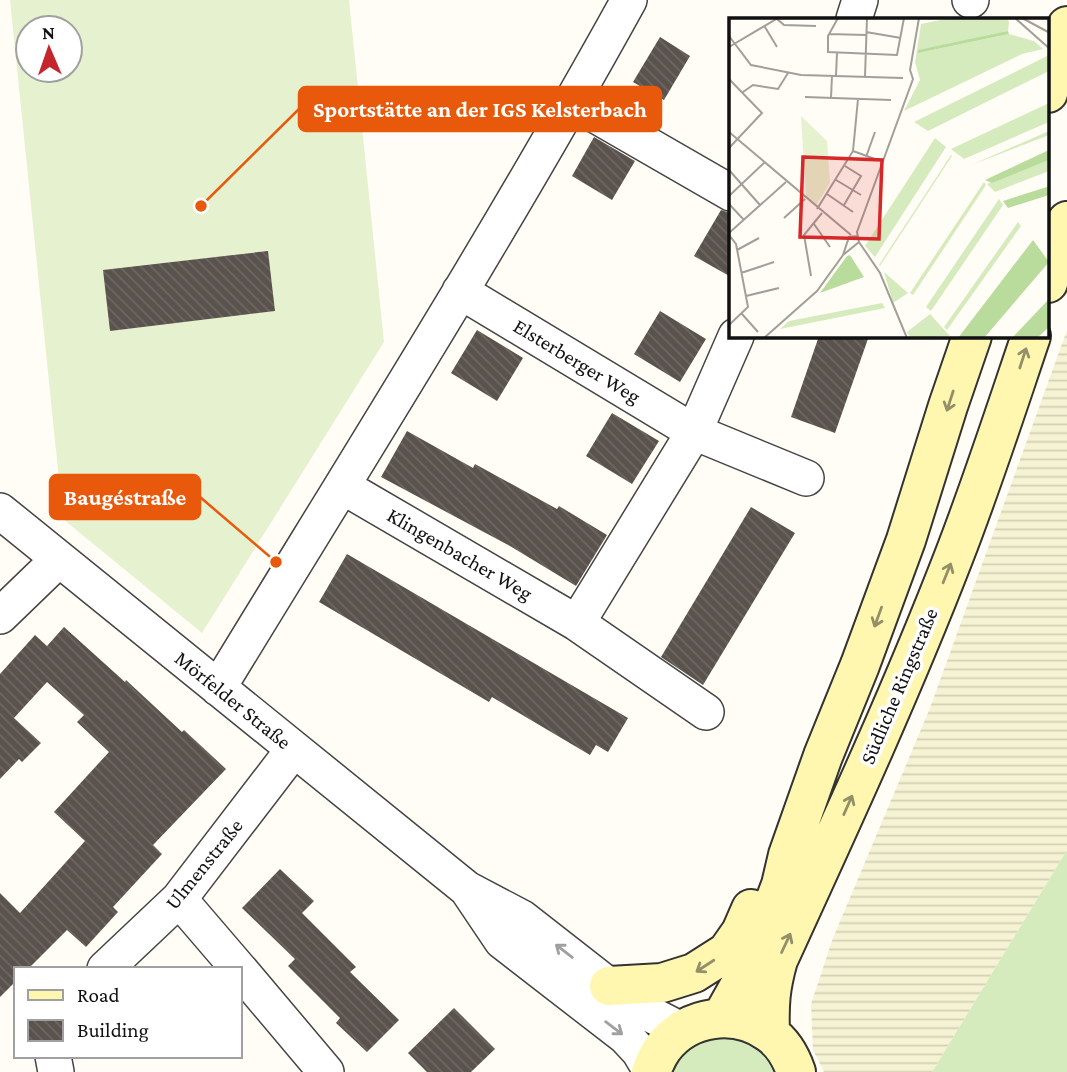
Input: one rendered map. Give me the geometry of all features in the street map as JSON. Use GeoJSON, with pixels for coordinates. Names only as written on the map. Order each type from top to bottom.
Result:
{"type":"FeatureCollection","features":[{"type":"Feature","properties":{"kind":"main road"},"geometry":{"type":"LineString","coordinates":[[1050,86],[1067,26]]}},
{"type":"Feature","properties":{"kind":"main road"},"geometry":{"type":"LineString","coordinates":[[1050,276],[1067,221]]}},
{"type":"Feature","properties":{"kind":"main road","name":"Südliche Ringstraße"},"geometry":{"type":"LineString","coordinates":[[722,1017],[750,967],[781,885],[788,855],[822,756],[860,665],[906,540],[971,338]]}},
{"type":"Feature","properties":{"kind":"main road","name":"Südliche Ringstraße"},"geometry":{"type":"LineString","coordinates":[[770,1033],[771,985],[778,960],[910,666],[994,446],[1030,338]]}},
{"type":"Feature","properties":{"kind":"main road"},"geometry":{"type":"LineString","coordinates":[[609,986],[662,983],[694,973],[727,952],[741,932],[760,891],[788,855]]}},
{"type":"Feature","properties":{"kind":"main road"},"geometry":{"type":"LineString","coordinates":[[651,1072],[663,1048],[681,1030],[700,1021],[722,1017],[748,1021],[770,1033],[786,1050],[796,1072]]}},
{"type":"Feature","properties":{"kind":"street"},"geometry":{"type":"LineString","coordinates":[[218,688],[573,102],[629,0]]}},
{"type":"Feature","properties":{"kind":"street"},"geometry":{"type":"LineString","coordinates":[[854,18],[860,0]]}},
{"type":"Feature","properties":{"kind":"street"},"geometry":{"type":"LineString","coordinates":[[573,102],[729,192]]}},
{"type":"Feature","properties":{"kind":"street","name":"Elsterberger Weg"},"geometry":{"type":"LineString","coordinates":[[460,291],[694,432],[806,478]]}},
{"type":"Feature","properties":{"kind":"street"},"geometry":{"type":"LineString","coordinates":[[577,623],[694,432],[735,338]]}},
{"type":"Feature","properties":{"kind":"street","name":"Klingenbacher Weg"},"geometry":{"type":"LineString","coordinates":[[342,486],[577,623],[706,712]]}},
{"type":"Feature","properties":{"kind":"street","name":"Mörfelder Straße"},"geometry":{"type":"LineString","coordinates":[[0,511],[467,889],[522,918],[609,986],[646,1012],[681,1030]]}},
{"type":"Feature","properties":{"kind":"street"},"geometry":{"type":"LineString","coordinates":[[0,616],[59,559]]}},
{"type":"Feature","properties":{"kind":"street","name":"Ulmenstraße"},"geometry":{"type":"LineString","coordinates":[[107,967],[179,899],[294,749]]}},
{"type":"Feature","properties":{"kind":"street","name":"Mörfelder Straße"},"geometry":{"type":"LineString","coordinates":[[467,889],[502,941],[626,1037],[639,1051],[651,1072]]}},
{"type":"Feature","properties":{"kind":"street"},"geometry":{"type":"LineString","coordinates":[[179,899],[237,967]]}},
{"type":"Feature","properties":{"kind":"street"},"geometry":{"type":"LineString","coordinates":[[242,973],[326,1072]]}},
{"type":"Feature","properties":{"kind":"shaded area"},"geometry":{"type":"Polygon","coordinates":[[[1067,330],[1067,850],[932,1072],[824,1072],[813,1050],[811,1004],[833,938],[930,708],[1067,330]]]}},
{"type":"Feature","properties":{"kind":"green space"},"geometry":{"type":"Polygon","coordinates":[[[10,0],[349,0],[384,342],[202,633],[63,519],[19,84],[84,84],[84,14],[14,14],[14,39],[10,0]]]}},
{"type":"Feature","properties":{"kind":"green space"},"geometry":{"type":"Polygon","coordinates":[[[1067,850],[1067,1072],[932,1072],[1067,850]]]}},
{"type":"Feature","properties":{"kind":"green space"},"geometry":{"type":"Polygon","coordinates":[[[717,1032],[756,1040],[782,1072],[669,1072],[684,1048],[717,1032]]]}},
{"type":"Feature","properties":{"kind":"building"},"geometry":{"type":"Polygon","coordinates":[[[660,37],[690,56],[664,100],[633,82],[660,37]]]}},
{"type":"Feature","properties":{"kind":"building"},"geometry":{"type":"Polygon","coordinates":[[[594,137],[635,161],[612,200],[572,176],[594,137]]]}},
{"type":"Feature","properties":{"kind":"building"},"geometry":{"type":"Polygon","coordinates":[[[721,210],[729,212],[729,276],[694,256],[721,210]]]}},
{"type":"Feature","properties":{"kind":"building"},"geometry":{"type":"Polygon","coordinates":[[[268,251],[275,311],[110,331],[103,270],[268,251]]]}},
{"type":"Feature","properties":{"kind":"building"},"geometry":{"type":"Polygon","coordinates":[[[660,311],[706,339],[680,382],[634,354],[660,311]]]}},
{"type":"Feature","properties":{"kind":"building"},"geometry":{"type":"Polygon","coordinates":[[[477,330],[523,358],[497,401],[451,373],[477,330]]]}},
{"type":"Feature","properties":{"kind":"building"},"geometry":{"type":"Polygon","coordinates":[[[818,338],[868,338],[835,433],[791,417],[818,338]]]}},
{"type":"Feature","properties":{"kind":"building"},"geometry":{"type":"Polygon","coordinates":[[[612,413],[659,441],[632,484],[586,456],[612,413]]]}},
{"type":"Feature","properties":{"kind":"building"},"geometry":{"type":"Polygon","coordinates":[[[407,431],[473,468],[475,464],[557,509],[559,506],[607,535],[576,586],[510,546],[381,477],[407,431]]]}},
{"type":"Feature","properties":{"kind":"building"},"geometry":{"type":"Polygon","coordinates":[[[751,507],[795,533],[703,685],[661,657],[751,507]]]}},
{"type":"Feature","properties":{"kind":"building"},"geometry":{"type":"Polygon","coordinates":[[[347,554],[628,718],[608,752],[596,745],[590,755],[492,697],[489,702],[319,602],[347,554]]]}},
{"type":"Feature","properties":{"kind":"building"},"geometry":{"type":"Polygon","coordinates":[[[64,627],[226,769],[153,845],[162,854],[113,907],[118,912],[86,947],[67,930],[30,967],[14,967],[14,983],[0,997],[0,893],[20,913],[85,841],[54,812],[109,752],[77,722],[84,715],[47,682],[14,718],[41,743],[22,762],[19,759],[0,779],[0,674],[35,635],[47,646],[64,627]]]}},
{"type":"Feature","properties":{"kind":"building"},"geometry":{"type":"Polygon","coordinates":[[[280,869],[314,901],[302,913],[356,967],[350,972],[399,1020],[367,1052],[336,1023],[340,1018],[288,966],[295,959],[242,908],[280,869]]]}},
{"type":"Feature","properties":{"kind":"building"},"geometry":{"type":"Polygon","coordinates":[[[454,1008],[495,1049],[471,1072],[427,1072],[408,1053],[454,1008]]]}},
{"type":"Feature","properties":{"kind":"place","name":"Sportstätte an der IGS Kelsterbach"},"geometry":{"type":"Point","coordinates":[201,206]}},
{"type":"Feature","properties":{"kind":"place","name":"Baugéstraße"},"geometry":{"type":"Point","coordinates":[276,562]}}]}
